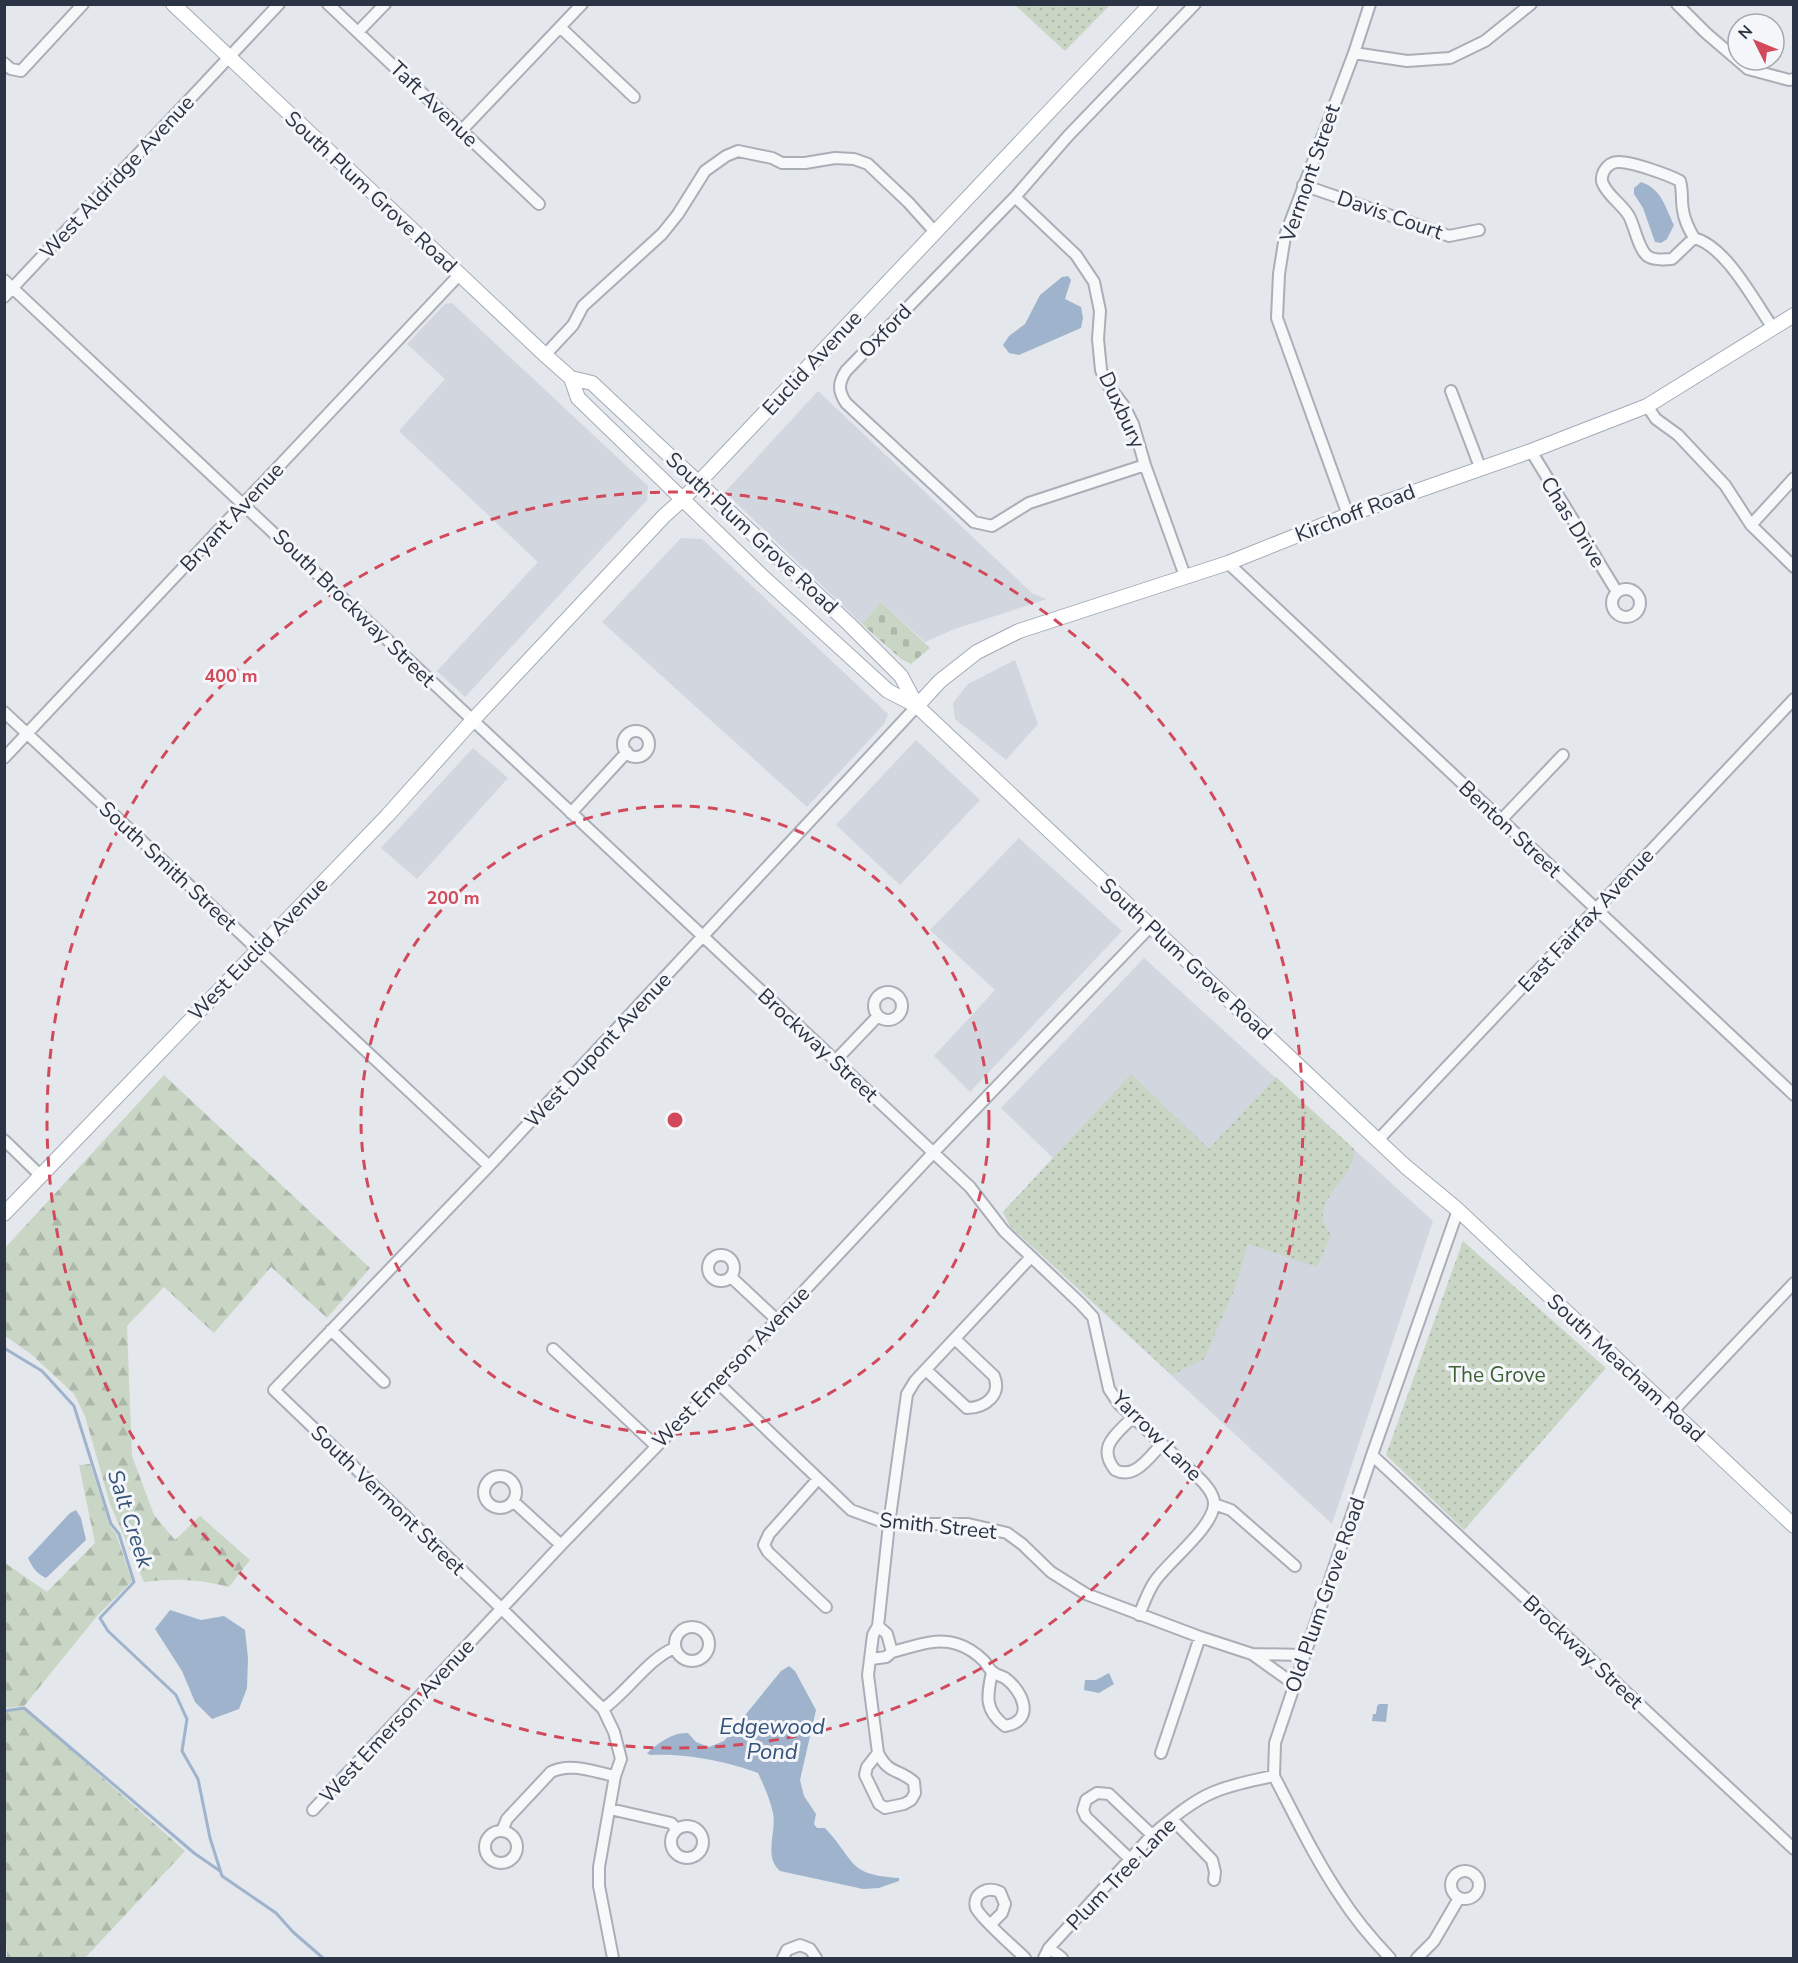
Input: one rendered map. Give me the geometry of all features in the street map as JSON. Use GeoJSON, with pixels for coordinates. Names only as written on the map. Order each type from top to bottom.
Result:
{"type":"FeatureCollection","features":[{"type":"Feature","properties":{"kind":"main road","name":"South Plum Grove Road"},"geometry":{"type":"LineString","coordinates":[[173,4],[545,355],[571,378],[592,383],[698,483],[902,676],[917,706]]}},
{"type":"Feature","properties":{"kind":"main road","name":"Euclid Avenue"},"geometry":{"type":"LineString","coordinates":[[472,721],[1151,4]]}},
{"type":"Feature","properties":{"kind":"main road","name":"Kirchoff Road"},"geometry":{"type":"LineString","coordinates":[[917,706],[940,681],[977,652],[1019,631],[1228,563],[1348,514],[1531,451],[1647,406],[1794,315]]}},
{"type":"Feature","properties":{"kind":"main road","name":"South Plum Grove Road"},"geometry":{"type":"LineString","coordinates":[[571,378],[578,398],[764,578],[888,691],[917,706],[1378,1140],[1458,1210]]}},
{"type":"Feature","properties":{"kind":"main road","name":"West Euclid Avenue"},"geometry":{"type":"LineString","coordinates":[[41,1176],[387,816],[472,721]]}},
{"type":"Feature","properties":{"kind":"main road"},"geometry":{"type":"LineString","coordinates":[[4,1214],[41,1176]]}},
{"type":"Feature","properties":{"kind":"main road","name":"South Meacham Road"},"geometry":{"type":"LineString","coordinates":[[1458,1210],[1794,1526]]}},
{"type":"Feature","properties":{"kind":"street"},"geometry":{"type":"LineString","coordinates":[[4,63],[11,69],[21,70],[83,4]]}},
{"type":"Feature","properties":{"kind":"street"},"geometry":{"type":"LineString","coordinates":[[229,57],[279,4]]}},
{"type":"Feature","properties":{"kind":"street","name":"Taft Avenue"},"geometry":{"type":"LineString","coordinates":[[328,4],[539,204]]}},
{"type":"Feature","properties":{"kind":"street"},"geometry":{"type":"LineString","coordinates":[[358,33],[384,4]]}},
{"type":"Feature","properties":{"kind":"street"},"geometry":{"type":"LineString","coordinates":[[461,131],[582,4]]}},
{"type":"Feature","properties":{"kind":"street","name":"Oxford"},"geometry":{"type":"LineString","coordinates":[[1145,465],[1029,503],[992,526],[982,525],[974,522],[846,403],[840,395],[840,380],[846,371],[1016,197],[1068,136],[1195,4]]}},
{"type":"Feature","properties":{"kind":"street","name":"Vermont Street"},"geometry":{"type":"LineString","coordinates":[[1348,514],[1277,318],[1279,274],[1285,236],[1354,53],[1370,4]]}},
{"type":"Feature","properties":{"kind":"street"},"geometry":{"type":"LineString","coordinates":[[1354,53],[1407,61],[1450,58],[1485,42],[1531,4]]}},
{"type":"Feature","properties":{"kind":"street"},"geometry":{"type":"LineString","coordinates":[[1677,4],[1706,33],[1748,69],[1789,80],[1794,79]]}},
{"type":"Feature","properties":{"kind":"street"},"geometry":{"type":"LineString","coordinates":[[560,27],[634,97]]}},
{"type":"Feature","properties":{"kind":"street","name":"West Aldridge Avenue"},"geometry":{"type":"LineString","coordinates":[[4,297],[9,284],[229,57]]}},
{"type":"Feature","properties":{"kind":"street"},"geometry":{"type":"LineString","coordinates":[[545,355],[573,325],[583,306],[671,224],[705,171],[726,156],[738,151],[772,158],[783,163],[805,163],[835,158],[854,159],[868,164],[935,232]]}},
{"type":"Feature","properties":{"kind":"street"},"geometry":{"type":"LineString","coordinates":[[1694,238],[1672,259],[1649,257],[1642,250],[1637,231],[1622,204],[1602,183],[1602,174],[1608,165],[1618,161],[1667,174],[1680,181],[1684,193],[1683,209],[1686,222],[1694,238],[1713,247],[1739,278],[1773,328]]}},
{"type":"Feature","properties":{"kind":"street","name":"Davis Court"},"geometry":{"type":"LineString","coordinates":[[1303,185],[1449,236],[1479,230]]}},
{"type":"Feature","properties":{"kind":"street","name":"Duxbury"},"geometry":{"type":"LineString","coordinates":[[1016,197],[1076,255],[1094,282],[1100,311],[1098,339],[1101,370],[1105,381],[1124,405],[1133,424],[1145,465],[1185,576]]}},
{"type":"Feature","properties":{"kind":"street","name":"Bryant Avenue"},"geometry":{"type":"LineString","coordinates":[[4,758],[459,275]]}},
{"type":"Feature","properties":{"kind":"street","name":"South Brockway Street"},"geometry":{"type":"LineString","coordinates":[[9,284],[703,937]]}},
{"type":"Feature","properties":{"kind":"street"},"geometry":{"type":"LineString","coordinates":[[1451,391],[1480,467]]}},
{"type":"Feature","properties":{"kind":"street"},"geometry":{"type":"LineString","coordinates":[[1647,406],[1656,419],[1678,435],[1725,484],[1751,525],[1794,567]]}},
{"type":"Feature","properties":{"kind":"street","name":"Chas Drive"},"geometry":{"type":"LineString","coordinates":[[1531,451],[1617,592]]}},
{"type":"Feature","properties":{"kind":"street"},"geometry":{"type":"LineString","coordinates":[[1751,525],[1794,478]]}},
{"type":"Feature","properties":{"kind":"street","name":"Benton Street"},"geometry":{"type":"LineString","coordinates":[[1228,563],[1794,1095]]}},
{"type":"Feature","properties":{"kind":"street","name":"East Fairfax Avenue"},"geometry":{"type":"LineString","coordinates":[[1378,1140],[1794,699]]}},
{"type":"Feature","properties":{"kind":"street","name":"West Dupont Avenue"},"geometry":{"type":"LineString","coordinates":[[274,1390],[489,1166],[917,706]]}},
{"type":"Feature","properties":{"kind":"street","name":"South Smith Street"},"geometry":{"type":"LineString","coordinates":[[4,712],[489,1166]]}},
{"type":"Feature","properties":{"kind":"street"},"geometry":{"type":"LineString","coordinates":[[571,813],[627,752]]}},
{"type":"Feature","properties":{"kind":"street"},"geometry":{"type":"LineString","coordinates":[[1502,819],[1563,754]]}},
{"type":"Feature","properties":{"kind":"street","name":"West Emerson Avenue"},"geometry":{"type":"LineString","coordinates":[[313,1810],[561,1545],[718,1383],[933,1153],[1151,926]]}},
{"type":"Feature","properties":{"kind":"street","name":"Brockway Street"},"geometry":{"type":"LineString","coordinates":[[703,937],[933,1153]]}},
{"type":"Feature","properties":{"kind":"street"},"geometry":{"type":"LineString","coordinates":[[835,1061],[878,1016]]}},
{"type":"Feature","properties":{"kind":"street"},"geometry":{"type":"LineString","coordinates":[[4,1140],[41,1176]]}},
{"type":"Feature","properties":{"kind":"street","name":"Yarrow Lane"},"geometry":{"type":"LineString","coordinates":[[933,1153],[970,1187],[1004,1231],[1093,1317],[1109,1389],[1119,1404],[1202,1481],[1212,1495],[1214,1504],[1210,1519],[1155,1580],[1146,1595],[1139,1615]]}},
{"type":"Feature","properties":{"kind":"street","name":"Old Plum Grove Road"},"geometry":{"type":"LineString","coordinates":[[1390,1959],[1340,1896],[1309,1844],[1274,1776],[1275,1743],[1458,1210]]}},
{"type":"Feature","properties":{"kind":"street"},"geometry":{"type":"LineString","coordinates":[[878,1753],[867,1767],[865,1775],[879,1804],[890,1808],[908,1803],[915,1793],[914,1782],[890,1770],[878,1753],[868,1682],[873,1635],[878,1626],[889,1524],[908,1394],[915,1381],[1031,1257]]}},
{"type":"Feature","properties":{"kind":"street"},"geometry":{"type":"LineString","coordinates":[[731,1277],[777,1320]]}},
{"type":"Feature","properties":{"kind":"street"},"geometry":{"type":"LineString","coordinates":[[1672,1412],[1794,1283]]}},
{"type":"Feature","properties":{"kind":"street"},"geometry":{"type":"LineString","coordinates":[[331,1330],[384,1382]]}},
{"type":"Feature","properties":{"kind":"street"},"geometry":{"type":"LineString","coordinates":[[926,1370],[967,1407],[982,1406],[994,1395],[996,1383],[994,1376],[955,1339]]}},
{"type":"Feature","properties":{"kind":"street"},"geometry":{"type":"LineString","coordinates":[[553,1349],[656,1446]]}},
{"type":"Feature","properties":{"kind":"street","name":"Smith Street"},"geometry":{"type":"LineString","coordinates":[[718,1383],[851,1510],[889,1524],[968,1524],[1007,1533],[1064,1582],[1086,1594],[1252,1654],[1304,1655]]}},
{"type":"Feature","properties":{"kind":"street","name":"South Vermont Street"},"geometry":{"type":"LineString","coordinates":[[274,1390],[502,1609]]}},
{"type":"Feature","properties":{"kind":"street"},"geometry":{"type":"LineString","coordinates":[[1133,1417],[1111,1440],[1106,1449],[1106,1458],[1115,1470],[1121,1473],[1134,1471],[1162,1444]]}},
{"type":"Feature","properties":{"kind":"street","name":"Brockway Street"},"geometry":{"type":"LineString","coordinates":[[1372,1455],[1794,1849]]}},
{"type":"Feature","properties":{"kind":"street"},"geometry":{"type":"LineString","coordinates":[[818,1479],[765,1538],[764,1545],[768,1552],[826,1607]]}},
{"type":"Feature","properties":{"kind":"street"},"geometry":{"type":"LineString","coordinates":[[513,1501],[561,1545]]}},
{"type":"Feature","properties":{"kind":"street"},"geometry":{"type":"LineString","coordinates":[[1214,1504],[1231,1510],[1295,1566]]}},
{"type":"Feature","properties":{"kind":"street"},"geometry":{"type":"LineString","coordinates":[[502,1609],[603,1709],[614,1732],[621,1759],[615,1776],[599,1867],[599,1886],[613,1959]]}},
{"type":"Feature","properties":{"kind":"street"},"geometry":{"type":"LineString","coordinates":[[878,1626],[887,1634],[892,1652]]}},
{"type":"Feature","properties":{"kind":"street"},"geometry":{"type":"LineString","coordinates":[[1161,1753],[1200,1637]]}},
{"type":"Feature","properties":{"kind":"street"},"geometry":{"type":"LineString","coordinates":[[871,1659],[886,1657],[892,1652],[929,1643],[951,1642],[974,1653],[986,1663],[992,1672],[1004,1677],[1020,1695],[1024,1707],[1023,1717],[1015,1725],[1005,1726],[995,1719],[990,1710],[988,1695],[992,1672]]}},
{"type":"Feature","properties":{"kind":"street"},"geometry":{"type":"LineString","coordinates":[[603,1709],[617,1700],[665,1652],[675,1648]]}},
{"type":"Feature","properties":{"kind":"street","name":"Smith Street"},"geometry":{"type":"LineString","coordinates":[[1252,1654],[1294,1684]]}},
{"type":"Feature","properties":{"kind":"street"},"geometry":{"type":"LineString","coordinates":[[502,1831],[507,1819],[551,1772],[560,1768],[580,1768],[615,1776]]}},
{"type":"Feature","properties":{"kind":"street","name":"Plum Tree Lane"},"geometry":{"type":"LineString","coordinates":[[1044,1959],[1049,1947],[1152,1835],[1172,1819],[1214,1792],[1274,1776]]}},
{"type":"Feature","properties":{"kind":"street"},"geometry":{"type":"LineString","coordinates":[[1130,1859],[1086,1817],[1083,1810],[1086,1800],[1097,1793],[1109,1794],[1152,1835]]}},
{"type":"Feature","properties":{"kind":"street"},"geometry":{"type":"LineString","coordinates":[[610,1809],[671,1823],[677,1829]]}},
{"type":"Feature","properties":{"kind":"street"},"geometry":{"type":"LineString","coordinates":[[1172,1819],[1212,1860],[1214,1880]]}},
{"type":"Feature","properties":{"kind":"street"},"geometry":{"type":"LineString","coordinates":[[1417,1959],[1434,1941],[1459,1898]]}},
{"type":"Feature","properties":{"kind":"street"},"geometry":{"type":"LineString","coordinates":[[991,1924],[1026,1959]]}},
{"type":"Feature","properties":{"kind":"street"},"geometry":{"type":"LineString","coordinates":[[783,1959],[787,1950],[800,1945],[810,1948],[816,1959]]}},
{"type":"Feature","properties":{"kind":"street"},"geometry":{"type":"LineString","coordinates":[[1049,1947],[1062,1959]]}},
{"type":"Feature","properties":{"kind":"shaded area"},"geometry":{"type":"Polygon","coordinates":[[[452,303],[648,486],[647,500],[465,697],[437,671],[538,562],[399,431],[445,379],[407,344],[445,304],[452,303]]]}},
{"type":"Feature","properties":{"kind":"shaded area"},"geometry":{"type":"Polygon","coordinates":[[[818,391],[1033,594],[1047,599],[952,630],[925,642],[881,602],[862,624],[725,492],[818,391]]]}},
{"type":"Feature","properties":{"kind":"shaded area"},"geometry":{"type":"Polygon","coordinates":[[[681,538],[702,539],[888,714],[884,724],[807,807],[602,622],[681,538]]]}},
{"type":"Feature","properties":{"kind":"shaded area"},"geometry":{"type":"Polygon","coordinates":[[[1015,660],[1038,724],[1006,760],[955,719],[953,703],[968,684],[1015,660]]]}},
{"type":"Feature","properties":{"kind":"shaded area"},"geometry":{"type":"Polygon","coordinates":[[[916,740],[980,800],[900,885],[836,825],[916,740]]]}},
{"type":"Feature","properties":{"kind":"shaded area"},"geometry":{"type":"Polygon","coordinates":[[[473,748],[508,778],[417,879],[381,848],[473,748]]]}},
{"type":"Feature","properties":{"kind":"shaded area"},"geometry":{"type":"Polygon","coordinates":[[[1019,838],[1122,931],[970,1092],[934,1056],[995,990],[930,930],[1019,838]]]}},
{"type":"Feature","properties":{"kind":"shaded area"},"geometry":{"type":"Polygon","coordinates":[[[1144,958],[1433,1221],[1332,1524],[1010,1226],[1003,1212],[1053,1158],[1001,1108],[1144,958]]]}},
{"type":"Feature","properties":{"kind":"green space"},"geometry":{"type":"Polygon","coordinates":[[[1015,5],[1110,5],[1065,51],[1015,5]]]}},
{"type":"Feature","properties":{"kind":"green space"},"geometry":{"type":"Polygon","coordinates":[[[881,602],[930,648],[911,664],[901,659],[862,624],[881,602]]]}},
{"type":"Feature","properties":{"kind":"green space"},"geometry":{"type":"Polygon","coordinates":[[[1131,1074],[1209,1149],[1276,1077],[1354,1149],[1349,1168],[1327,1200],[1324,1209],[1323,1220],[1331,1235],[1317,1267],[1248,1244],[1233,1293],[1204,1359],[1172,1375],[1010,1226],[1003,1212],[1131,1074]]]}},
{"type":"Feature","properties":{"kind":"green space"},"geometry":{"type":"Polygon","coordinates":[[[164,1075],[370,1268],[327,1318],[271,1267],[214,1333],[164,1287],[127,1326],[132,1456],[154,1515],[175,1540],[200,1516],[250,1560],[229,1587],[187,1580],[144,1582],[110,1504],[85,1416],[74,1394],[31,1354],[5,1336],[5,1248],[164,1075]]]}},
{"type":"Feature","properties":{"kind":"green space","name":"The Grove"},"geometry":{"type":"Polygon","coordinates":[[[1463,1241],[1606,1368],[1464,1530],[1386,1455],[1463,1241]]]}},
{"type":"Feature","properties":{"kind":"green space"},"geometry":{"type":"Polygon","coordinates":[[[90,1464],[111,1528],[116,1534],[132,1581],[98,1615],[24,1706],[5,1708],[5,1563],[47,1592],[95,1543],[79,1465],[90,1464]]]}},
{"type":"Feature","properties":{"kind":"green space"},"geometry":{"type":"Polygon","coordinates":[[[24,1708],[185,1851],[85,1958],[7,1958],[4,1904],[5,1711],[24,1708]]]}},
{"type":"Feature","properties":{"kind":"water"},"geometry":{"type":"Polygon","coordinates":[[[1641,182],[1658,194],[1674,225],[1667,239],[1661,243],[1655,242],[1643,208],[1634,194],[1634,188],[1641,182]]]}},
{"type":"Feature","properties":{"kind":"water"},"geometry":{"type":"Polygon","coordinates":[[[1068,276],[1071,280],[1065,299],[1081,307],[1083,318],[1081,328],[1019,355],[1009,353],[1003,345],[1009,336],[1025,324],[1040,295],[1062,277],[1068,276]]]}},
{"type":"Feature","properties":{"kind":"water"},"geometry":{"type":"Polygon","coordinates":[[[76,1510],[81,1518],[86,1540],[46,1578],[35,1570],[28,1558],[70,1513],[76,1510]]]}},
{"type":"Feature","properties":{"kind":"water"},"geometry":{"type":"Polygon","coordinates":[[[170,1610],[201,1620],[224,1616],[245,1630],[248,1658],[247,1688],[239,1709],[212,1719],[195,1702],[182,1671],[155,1629],[170,1610]]]}},
{"type":"Feature","properties":{"kind":"water","name":"Edgewood Pond"},"geometry":{"type":"Polygon","coordinates":[[[789,1666],[795,1671],[816,1710],[800,1780],[804,1796],[816,1814],[814,1824],[817,1828],[825,1828],[848,1858],[861,1870],[870,1874],[899,1878],[899,1881],[879,1888],[863,1889],[780,1871],[772,1859],[771,1851],[773,1813],[758,1773],[705,1759],[647,1753],[666,1739],[682,1733],[688,1733],[696,1742],[709,1747],[724,1741],[781,1671],[789,1666]]]}},
{"type":"Feature","properties":{"kind":"water"},"geometry":{"type":"Polygon","coordinates":[[[1109,1673],[1114,1684],[1099,1693],[1084,1690],[1085,1680],[1096,1680],[1109,1673]]]}},
{"type":"Feature","properties":{"kind":"water"},"geometry":{"type":"Polygon","coordinates":[[[1379,1704],[1388,1704],[1386,1722],[1372,1721],[1379,1704]]]}},
{"type":"Feature","properties":{"kind":"waterway","name":"Salt Creek"},"geometry":{"type":"LineString","coordinates":[[4,1348],[42,1371],[74,1406],[111,1524],[119,1534],[134,1582],[100,1618],[108,1631],[176,1695],[187,1719],[182,1751],[198,1779],[210,1838],[222,1876],[276,1913],[293,1932],[323,1958]]}},
{"type":"Feature","properties":{"kind":"waterway"},"geometry":{"type":"LineString","coordinates":[[4,1711],[24,1708],[194,1853],[220,1871]]}}]}
